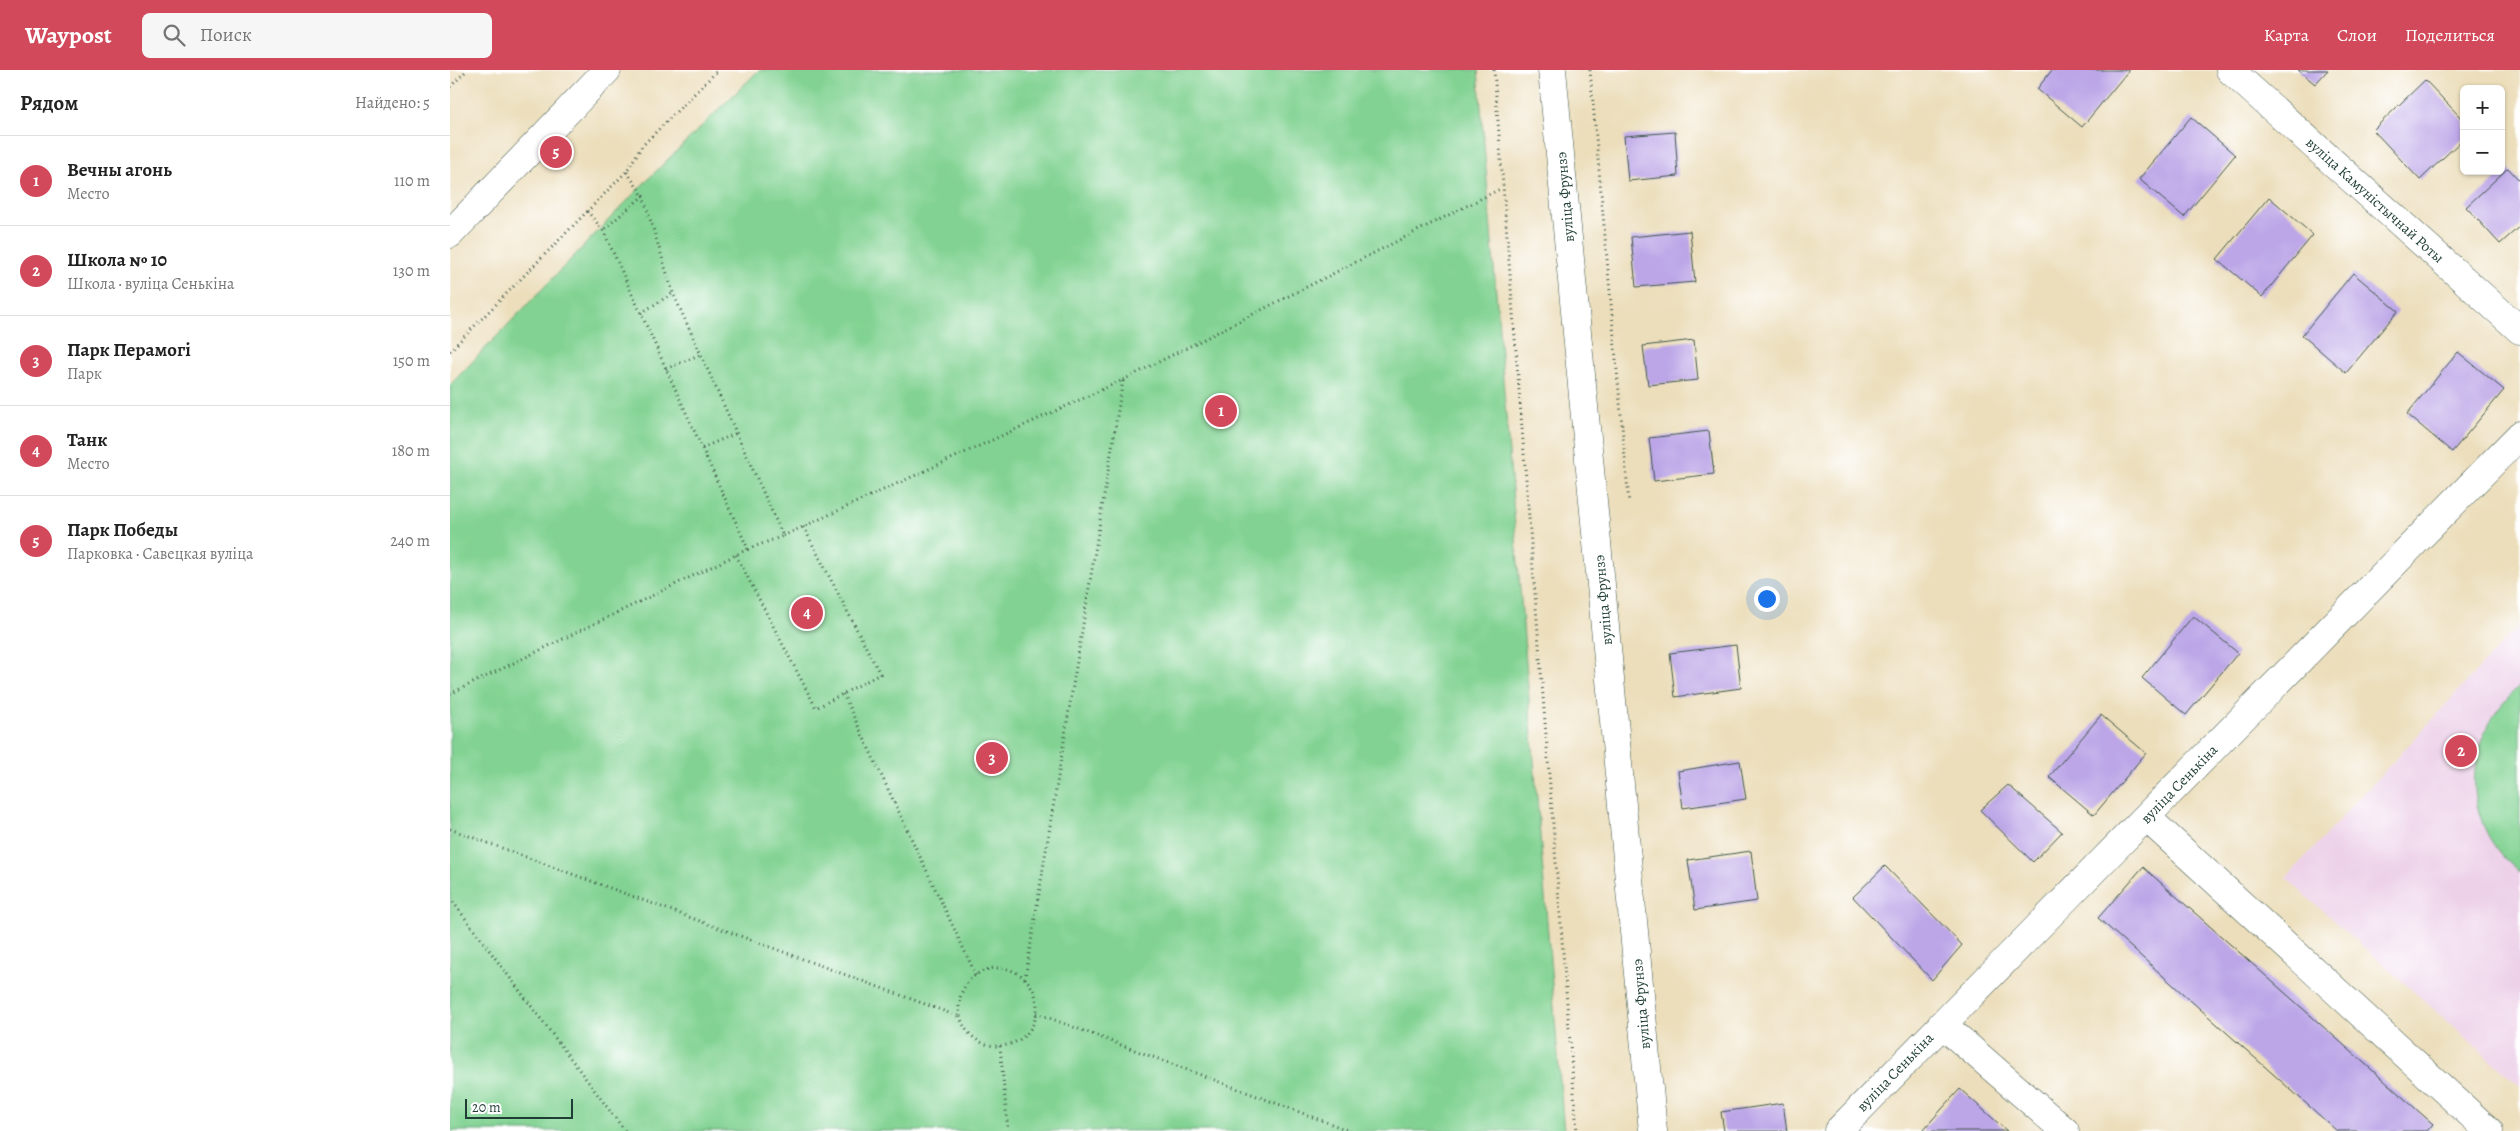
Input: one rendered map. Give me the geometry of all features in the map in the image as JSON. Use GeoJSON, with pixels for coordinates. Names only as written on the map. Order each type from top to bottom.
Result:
{"type":"FeatureCollection","features":[{"type":"Feature","properties":{"kind":"street"},"geometry":{"type":"LineString","coordinates":[[450,234],[607,70]]}},
{"type":"Feature","properties":{"kind":"street","name":"вуліца Фрунзэ"},"geometry":{"type":"LineString","coordinates":[[1552,70],[1653,1131]]}},
{"type":"Feature","properties":{"kind":"street","name":"вуліца Камуністычнай Роты"},"geometry":{"type":"LineString","coordinates":[[2230,70],[2520,330]]}},
{"type":"Feature","properties":{"kind":"street","name":"вуліца Сенькіна"},"geometry":{"type":"LineString","coordinates":[[1838,1131],[2520,435]]}},
{"type":"Feature","properties":{"kind":"street"},"geometry":{"type":"LineString","coordinates":[[2146,817],[2489,1131]]}},
{"type":"Feature","properties":{"kind":"street"},"geometry":{"type":"LineString","coordinates":[[1942,1024],[2065,1131]]}},
{"type":"Feature","properties":{"kind":"path"},"geometry":{"type":"LineString","coordinates":[[450,87],[467,70]]}},
{"type":"Feature","properties":{"kind":"path"},"geometry":{"type":"LineString","coordinates":[[450,351],[626,172],[642,146],[718,70]]}},
{"type":"Feature","properties":{"kind":"path"},"geometry":{"type":"LineString","coordinates":[[1494,70],[1576,1131]]}},
{"type":"Feature","properties":{"kind":"path"},"geometry":{"type":"LineString","coordinates":[[626,172],[643,196],[673,293],[783,536]]}},
{"type":"Feature","properties":{"kind":"path"},"geometry":{"type":"LineString","coordinates":[[450,694],[736,555],[783,536],[1123,380],[1502,188]]}},
{"type":"Feature","properties":{"kind":"path"},"geometry":{"type":"LineString","coordinates":[[603,230],[643,196]]}},
{"type":"Feature","properties":{"kind":"path"},"geometry":{"type":"LineString","coordinates":[[588,211],[603,230],[748,550]]}},
{"type":"Feature","properties":{"kind":"path"},"geometry":{"type":"LineString","coordinates":[[641,313],[673,293]]}},
{"type":"Feature","properties":{"kind":"path"},"geometry":{"type":"LineString","coordinates":[[666,369],[701,354]]}},
{"type":"Feature","properties":{"kind":"path"},"geometry":{"type":"LineString","coordinates":[[1025,979],[1123,380]]}},
{"type":"Feature","properties":{"kind":"path"},"geometry":{"type":"LineString","coordinates":[[702,448],[737,433]]}},
{"type":"Feature","properties":{"kind":"path"},"geometry":{"type":"LineString","coordinates":[[736,555],[816,708],[880,674],[803,526]]}},
{"type":"Feature","properties":{"kind":"path"},"geometry":{"type":"LineString","coordinates":[[843,694],[976,975]]}},
{"type":"Feature","properties":{"kind":"path"},"geometry":{"type":"LineString","coordinates":[[450,829],[960,1017]]}},
{"type":"Feature","properties":{"kind":"path"},"geometry":{"type":"LineString","coordinates":[[450,898],[625,1131]]}},
{"type":"Feature","properties":{"kind":"path"},"geometry":{"type":"LineString","coordinates":[[1001,968],[1014,972],[1025,979],[1036,1001],[1036,1014],[1032,1026],[1024,1036],[1012,1043],[1000,1046],[986,1044],[975,1039],[966,1029],[960,1017],[959,1005],[967,983],[976,975],[988,970],[1001,968]]}},
{"type":"Feature","properties":{"kind":"path"},"geometry":{"type":"LineString","coordinates":[[1036,1014],[1350,1131]]}},
{"type":"Feature","properties":{"kind":"path"},"geometry":{"type":"LineString","coordinates":[[1000,1046],[1008,1131]]}},
{"type":"Feature","properties":{"kind":"shaded area"},"geometry":{"type":"Polygon","coordinates":[[[2520,624],[2520,1086],[2286,878],[2520,624]]]}},
{"type":"Feature","properties":{"kind":"green space"},"geometry":{"type":"Polygon","coordinates":[[[759,70],[1478,70],[1564,1131],[450,1131],[450,385],[650,177],[759,70]]]}},
{"type":"Feature","properties":{"kind":"green space"},"geometry":{"type":"Polygon","coordinates":[[[2520,685],[2520,872],[2504,858],[2491,841],[2482,822],[2477,802],[2475,781],[2476,760],[2482,740],[2497,711],[2520,685]]]}},
{"type":"Feature","properties":{"kind":"building"},"geometry":{"type":"Polygon","coordinates":[[[2052,70],[2129,70],[2082,127],[2037,89],[2052,70]]]}},
{"type":"Feature","properties":{"kind":"building"},"geometry":{"type":"Polygon","coordinates":[[[2298,70],[2328,70],[2315,84],[2298,70]]]}},
{"type":"Feature","properties":{"kind":"building"},"geometry":{"type":"Polygon","coordinates":[[[2425,80],[2460,117],[2460,142],[2420,180],[2373,130],[2425,80]]]}},
{"type":"Feature","properties":{"kind":"building"},"geometry":{"type":"Polygon","coordinates":[[[2191,117],[2235,155],[2184,217],[2139,179],[2191,117]]]}},
{"type":"Feature","properties":{"kind":"building"},"geometry":{"type":"Polygon","coordinates":[[[1675,132],[1678,176],[1628,181],[1624,136],[1675,132]]]}},
{"type":"Feature","properties":{"kind":"building"},"geometry":{"type":"Polygon","coordinates":[[[2508,168],[2520,181],[2520,226],[2500,244],[2466,207],[2500,175],[2505,175],[2505,171],[2508,168]]]}},
{"type":"Feature","properties":{"kind":"building"},"geometry":{"type":"Polygon","coordinates":[[[2269,197],[2313,235],[2262,297],[2217,259],[2269,197]]]}},
{"type":"Feature","properties":{"kind":"building"},"geometry":{"type":"Polygon","coordinates":[[[1690,231],[1695,282],[1636,287],[1631,237],[1690,231]]]}},
{"type":"Feature","properties":{"kind":"building"},"geometry":{"type":"Polygon","coordinates":[[[2353,273],[2398,311],[2346,373],[2302,335],[2353,273]]]}},
{"type":"Feature","properties":{"kind":"building"},"geometry":{"type":"Polygon","coordinates":[[[1694,340],[1698,380],[1648,385],[1643,346],[1694,340]]]}},
{"type":"Feature","properties":{"kind":"building"},"geometry":{"type":"Polygon","coordinates":[[[2458,352],[2504,390],[2452,452],[2407,414],[2458,352]]]}},
{"type":"Feature","properties":{"kind":"building"},"geometry":{"type":"Polygon","coordinates":[[[1709,431],[1714,474],[1654,481],[1649,438],[1709,431]]]}},
{"type":"Feature","properties":{"kind":"building"},"geometry":{"type":"Polygon","coordinates":[[[2193,616],[2238,653],[2186,715],[2142,678],[2193,616]]]}},
{"type":"Feature","properties":{"kind":"building"},"geometry":{"type":"Polygon","coordinates":[[[1736,645],[1741,688],[1675,697],[1670,653],[1736,645]]]}},
{"type":"Feature","properties":{"kind":"building"},"geometry":{"type":"Polygon","coordinates":[[[2101,715],[2146,753],[2094,815],[2049,777],[2101,715]]]}},
{"type":"Feature","properties":{"kind":"building"},"geometry":{"type":"Polygon","coordinates":[[[1740,761],[1746,799],[1683,808],[1678,771],[1740,761]]]}},
{"type":"Feature","properties":{"kind":"building"},"geometry":{"type":"Polygon","coordinates":[[[2008,785],[2062,832],[2033,862],[1980,810],[2008,785]]]}},
{"type":"Feature","properties":{"kind":"building"},"geometry":{"type":"Polygon","coordinates":[[[1751,851],[1757,901],[1695,910],[1688,860],[1751,851]]]}},
{"type":"Feature","properties":{"kind":"building"},"geometry":{"type":"Polygon","coordinates":[[[1885,866],[1962,945],[1932,980],[1853,897],[1885,866]]]}},
{"type":"Feature","properties":{"kind":"building"},"geometry":{"type":"Polygon","coordinates":[[[2143,867],[2433,1124],[2427,1131],[2337,1131],[2098,918],[2143,867]]]}},
{"type":"Feature","properties":{"kind":"building"},"geometry":{"type":"Polygon","coordinates":[[[1960,1089],[2007,1131],[1922,1131],[1960,1089]]]}},
{"type":"Feature","properties":{"kind":"building"},"geometry":{"type":"Polygon","coordinates":[[[1783,1103],[1787,1131],[1724,1131],[1721,1112],[1783,1103]]]}},
{"type":"Feature","properties":{"kind":"place","name":"Парк Победы"},"geometry":{"type":"Point","coordinates":[556,152]}},
{"type":"Feature","properties":{"kind":"place","name":"Вечны агонь"},"geometry":{"type":"Point","coordinates":[1221,411]}},
{"type":"Feature","properties":{"kind":"place","name":"Танк"},"geometry":{"type":"Point","coordinates":[807,613]}},
{"type":"Feature","properties":{"kind":"place","name":"Школа № 10"},"geometry":{"type":"Point","coordinates":[2461,751]}},
{"type":"Feature","properties":{"kind":"place","name":"Парк Перамогі"},"geometry":{"type":"Point","coordinates":[992,758]}}]}
